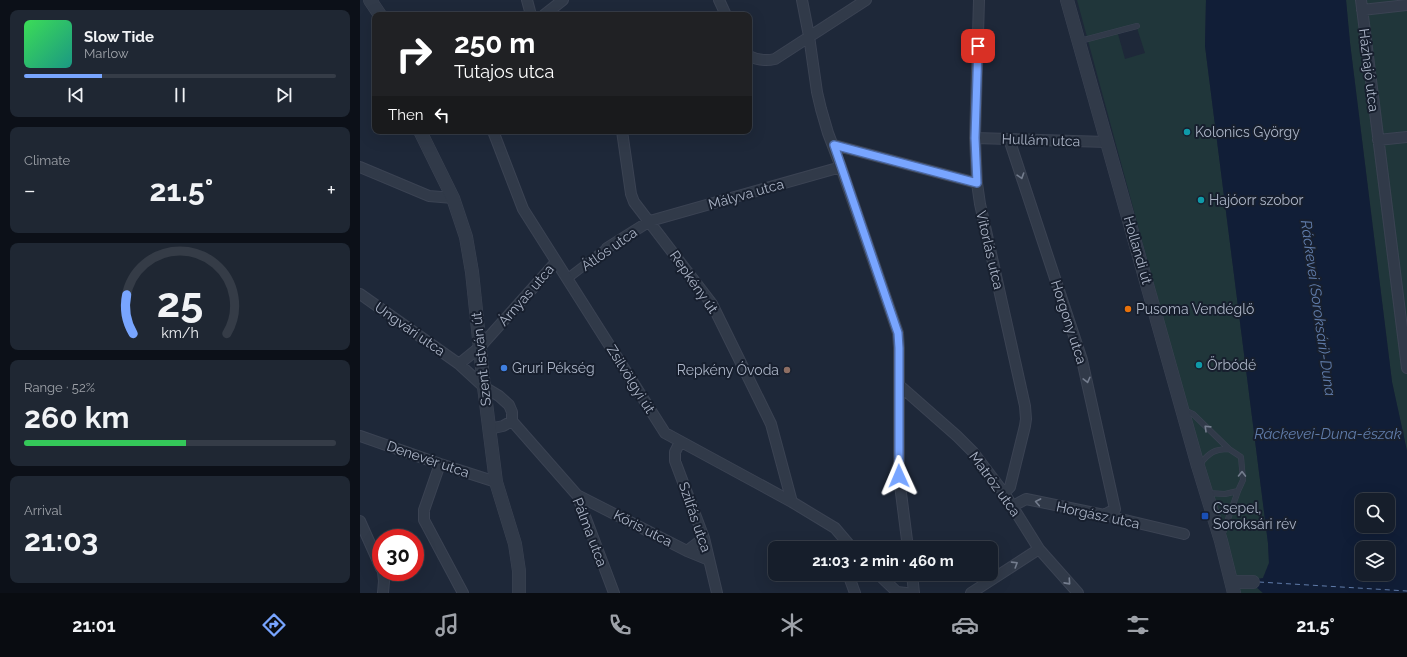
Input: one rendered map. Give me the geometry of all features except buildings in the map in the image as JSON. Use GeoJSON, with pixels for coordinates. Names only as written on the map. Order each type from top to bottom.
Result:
{"type":"FeatureCollection","features":[{"type":"Feature","properties":{"kind":"street"},"geometry":{"type":"LineString","coordinates":[[370,0],[378,12]]}},
{"type":"Feature","properties":{"kind":"street"},"geometry":{"type":"LineString","coordinates":[[527,0],[530,12]]}},
{"type":"Feature","properties":{"kind":"street"},"geometry":{"type":"LineString","coordinates":[[548,12],[563,0]]}},
{"type":"Feature","properties":{"kind":"street"},"geometry":{"type":"LineString","coordinates":[[719,0],[725,12]]}},
{"type":"Feature","properties":{"kind":"street"},"geometry":{"type":"LineString","coordinates":[[802,0],[817,92],[828,132],[834,145],[898,333],[900,385],[899,466],[907,541]]}},
{"type":"Feature","properties":{"kind":"street"},"geometry":{"type":"LineString","coordinates":[[752,57],[767,61],[775,59],[866,0]]}},
{"type":"Feature","properties":{"kind":"street","name":"Vitorlás utca"},"geometry":{"type":"LineString","coordinates":[[979,0],[975,138],[977,183],[980,204],[1026,413],[1025,426],[1010,487],[1004,493]]}},
{"type":"Feature","properties":{"kind":"street","name":"Hollandi út"},"geometry":{"type":"LineString","coordinates":[[1067,0],[1198,466],[1221,541],[1233,588]]}},
{"type":"Feature","properties":{"kind":"street"},"geometry":{"type":"LineString","coordinates":[[1361,5],[1407,5]]}},
{"type":"Feature","properties":{"kind":"street","name":"Házhajó utca"},"geometry":{"type":"LineString","coordinates":[[1361,5],[1407,368]]}},
{"type":"Feature","properties":{"kind":"street","name":"Szent István út"},"geometry":{"type":"LineString","coordinates":[[421,134],[453,198],[466,237],[472,272],[496,482],[516,544],[519,571],[519,593]]}},
{"type":"Feature","properties":{"kind":"street","name":"Zsilvölgyi út"},"geometry":{"type":"LineString","coordinates":[[494,134],[523,209],[665,433],[792,502],[835,528],[846,541]]}},
{"type":"Feature","properties":{"kind":"street","name":"Repkény út"},"geometry":{"type":"LineString","coordinates":[[622,134],[631,194],[634,202],[705,294],[717,314],[771,424],[792,502]]}},
{"type":"Feature","properties":{"kind":"street"},"geometry":{"type":"LineString","coordinates":[[1378,140],[1407,137]]}},
{"type":"Feature","properties":{"kind":"street","name":"Hullám utca"},"geometry":{"type":"LineString","coordinates":[[975,138],[1107,142]]}},
{"type":"Feature","properties":{"kind":"street","name":"Horgony utca"},"geometry":{"type":"LineString","coordinates":[[1009,139],[1082,360],[1116,514]]}},
{"type":"Feature","properties":{"kind":"street"},"geometry":{"type":"LineString","coordinates":[[834,145],[977,183]]}},
{"type":"Feature","properties":{"kind":"street","name":"Mályva utca"},"geometry":{"type":"LineString","coordinates":[[650,221],[841,166]]}},
{"type":"Feature","properties":{"kind":"street"},"geometry":{"type":"LineString","coordinates":[[360,167],[429,196],[453,198]]}},
{"type":"Feature","properties":{"kind":"street","name":"Átlós utca"},"geometry":{"type":"LineString","coordinates":[[568,278],[607,248],[650,221]]}},
{"type":"Feature","properties":{"kind":"street","name":"Árnyas utca"},"geometry":{"type":"LineString","coordinates":[[480,347],[556,262]]}},
{"type":"Feature","properties":{"kind":"street","name":"Ungvári utca"},"geometry":{"type":"LineString","coordinates":[[360,294],[459,364],[484,387]]}},
{"type":"Feature","properties":{"kind":"street","name":"Ungvári utca"},"geometry":{"type":"LineString","coordinates":[[459,364],[480,347]]}},
{"type":"Feature","properties":{"kind":"street","name":"Matróz utca"},"geometry":{"type":"LineString","coordinates":[[900,385],[968,446],[1013,506],[1039,549],[1078,593]]}},
{"type":"Feature","properties":{"kind":"street","name":"Pálma utca"},"geometry":{"type":"LineString","coordinates":[[484,387],[500,396],[509,404],[512,412],[512,421],[577,495],[614,593]]}},
{"type":"Feature","properties":{"kind":"street"},"geometry":{"type":"LineString","coordinates":[[489,429],[503,426],[512,421]]}},
{"type":"Feature","properties":{"kind":"street","name":"Denevér utca"},"geometry":{"type":"LineString","coordinates":[[360,436],[496,482]]}},
{"type":"Feature","properties":{"kind":"street","name":"Szilfás utca"},"geometry":{"type":"LineString","coordinates":[[680,442],[675,452],[675,461],[704,538],[717,593]]}},
{"type":"Feature","properties":{"kind":"street"},"geometry":{"type":"LineString","coordinates":[[440,464],[424,510],[424,520],[463,593]]}},
{"type":"Feature","properties":{"kind":"street","name":"Kőris utca"},"geometry":{"type":"LineString","coordinates":[[577,495],[687,551],[709,560]]}},
{"type":"Feature","properties":{"kind":"street","name":"Horgász utca"},"geometry":{"type":"LineString","coordinates":[[1013,506],[1026,499],[1104,515],[1116,514],[1184,534]]}},
{"type":"Feature","properties":{"kind":"street"},"geometry":{"type":"LineString","coordinates":[[360,521],[372,548]]}},
{"type":"Feature","properties":{"kind":"street"},"geometry":{"type":"LineString","coordinates":[[687,551],[704,538]]}},
{"type":"Feature","properties":{"kind":"street"},"geometry":{"type":"LineString","coordinates":[[970,593],[1039,549]]}},
{"type":"Feature","properties":{"kind":"street"},"geometry":{"type":"LineString","coordinates":[[383,593],[384,581]]}},
{"type":"Feature","properties":{"kind":"street"},"geometry":{"type":"LineString","coordinates":[[851,581],[855,593]]}},
{"type":"Feature","properties":{"kind":"street"},"geometry":{"type":"LineString","coordinates":[[885,581],[897,592],[906,593]]}},
{"type":"Feature","properties":{"kind":"street"},"geometry":{"type":"LineString","coordinates":[[913,581],[914,593]]}},
{"type":"Feature","properties":{"kind":"street"},"geometry":{"type":"LineString","coordinates":[[1233,588],[1253,582]]}},
{"type":"Feature","properties":{"kind":"lane"},"geometry":{"type":"LineString","coordinates":[[1079,41],[1137,26]]}},
{"type":"Feature","properties":{"kind":"lane"},"geometry":{"type":"LineString","coordinates":[[1183,409],[1193,414],[1229,449],[1241,457],[1243,480],[1221,541]]}},
{"type":"Feature","properties":{"kind":"lane"},"geometry":{"type":"LineString","coordinates":[[1198,466],[1207,456],[1217,449],[1229,449]]}},
{"type":"Feature","properties":{"kind":"lane"},"geometry":{"type":"LineString","coordinates":[[1206,493],[1225,494],[1238,491]]}},
{"type":"Feature","properties":{"kind":"green space"},"geometry":{"type":"Polygon","coordinates":[[[1077,0],[1206,0],[1205,46],[1268,543],[1269,563],[1263,578],[1253,580],[1254,585],[1263,593],[1234,593],[1194,433],[1077,0]],[[1137,28],[1118,34],[1125,59],[1145,53],[1137,28]]]}},
{"type":"Feature","properties":{"kind":"green space"},"geometry":{"type":"Polygon","coordinates":[[[1346,0],[1407,0],[1407,451],[1392,382],[1346,0]]]}},
{"type":"Feature","properties":{"kind":"water","name":"Ráckevei-Duna-észak"},"geometry":{"type":"Polygon","coordinates":[[[1206,0],[1346,0],[1392,382],[1407,451],[1407,593],[1263,593],[1254,585],[1253,580],[1263,578],[1269,563],[1268,543],[1205,46],[1206,0]]]}},
{"type":"Feature","properties":{"kind":"ferry route"},"geometry":{"type":"LineString","coordinates":[[1259,582],[1407,591]]}},
{"type":"Feature","properties":{"kind":"place","name":"Kolonics György"},"geometry":{"type":"Point","coordinates":[1187,132]}},
{"type":"Feature","properties":{"kind":"place","name":"Hajóorr szobor"},"geometry":{"type":"Point","coordinates":[1201,200]}},
{"type":"Feature","properties":{"kind":"place","name":"Pusoma Vendéglő"},"geometry":{"type":"Point","coordinates":[1128,309]}},
{"type":"Feature","properties":{"kind":"place","name":"Őrbódé"},"geometry":{"type":"Point","coordinates":[1199,365]}},
{"type":"Feature","properties":{"kind":"place","name":"Gruri Pékség"},"geometry":{"type":"Point","coordinates":[504,368]}},
{"type":"Feature","properties":{"kind":"place","name":"Repkény Óvoda"},"geometry":{"type":"Point","coordinates":[787,370]}},
{"type":"Feature","properties":{"kind":"place","name":"Csepel, Soroksári rév"},"geometry":{"type":"Point","coordinates":[1205,516]}},
{"type":"Feature","properties":{"kind":"route"},"geometry":{"type":"LineString","coordinates":[[899,476],[900,385],[898,333],[834,145],[977,183],[975,138],[978,46]]}},
{"type":"Feature","properties":{"kind":"water label","name":"Ráckevei (Soroksári)-Duna"},"geometry":{"type":"Point","coordinates":[1318,308]}}]}
